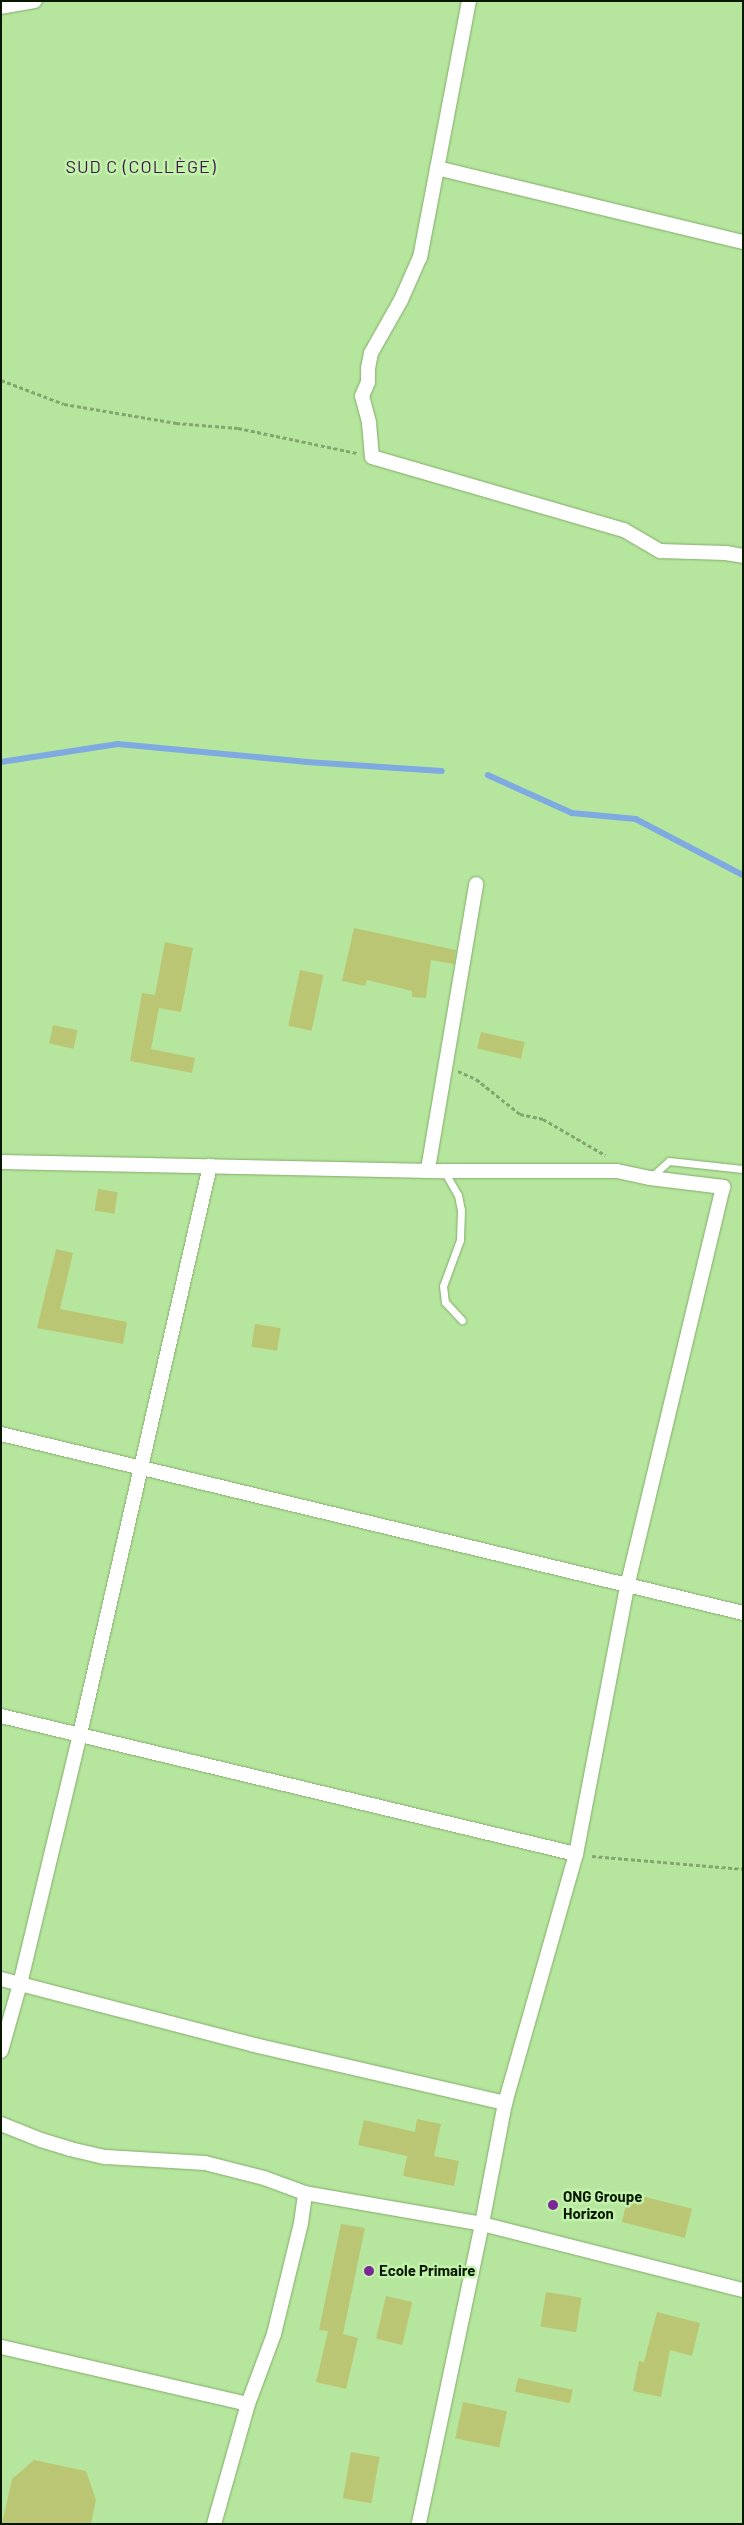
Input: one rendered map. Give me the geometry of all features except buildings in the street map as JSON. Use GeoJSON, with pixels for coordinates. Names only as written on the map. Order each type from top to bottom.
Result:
{"type":"FeatureCollection","features":[{"type":"Feature","properties":{"kind":"street"},"geometry":{"type":"LineString","coordinates":[[1,7],[34,1]]}},
{"type":"Feature","properties":{"kind":"street"},"geometry":{"type":"LineString","coordinates":[[469,1],[420,256],[401,300],[371,353],[368,382],[362,396],[369,423],[372,457],[624,530],[660,551],[726,553],[743,556]]}},
{"type":"Feature","properties":{"kind":"street"},"geometry":{"type":"LineString","coordinates":[[437,168],[743,242]]}},
{"type":"Feature","properties":{"kind":"street"},"geometry":{"type":"LineString","coordinates":[[428,1170],[444,1064],[476,884]]}},
{"type":"Feature","properties":{"kind":"street"},"geometry":{"type":"LineString","coordinates":[[1,1162],[444,1171],[617,1170],[650,1178],[723,1187],[627,1587],[576,1854],[505,2103],[482,2224],[419,2524]]}},
{"type":"Feature","properties":{"kind":"street"},"geometry":{"type":"LineString","coordinates":[[1,2051],[20,1984],[80,1734],[210,1166]]}},
{"type":"Feature","properties":{"kind":"street"},"geometry":{"type":"LineString","coordinates":[[1,1434],[627,1587],[743,1613]]}},
{"type":"Feature","properties":{"kind":"street"},"geometry":{"type":"LineString","coordinates":[[1,1716],[576,1854]]}},
{"type":"Feature","properties":{"kind":"street"},"geometry":{"type":"LineString","coordinates":[[1,1979],[254,2045],[505,2103]]}},
{"type":"Feature","properties":{"kind":"street"},"geometry":{"type":"LineString","coordinates":[[1,2124],[40,2140],[70,2149],[106,2157],[205,2162],[264,2178],[305,2193],[482,2224],[743,2290]]}},
{"type":"Feature","properties":{"kind":"street"},"geometry":{"type":"LineString","coordinates":[[214,2524],[248,2404],[274,2334],[301,2223],[305,2193]]}},
{"type":"Feature","properties":{"kind":"street"},"geometry":{"type":"LineString","coordinates":[[1,2347],[248,2404]]}},
{"type":"Feature","properties":{"kind":"lane"},"geometry":{"type":"LineString","coordinates":[[650,1178],[669,1161],[743,1169]]}},
{"type":"Feature","properties":{"kind":"lane"},"geometry":{"type":"LineString","coordinates":[[444,1171],[458,1195],[461,1210],[460,1240],[443,1286],[445,1302],[462,1320]]}},
{"type":"Feature","properties":{"kind":"path"},"geometry":{"type":"LineString","coordinates":[[1,380],[64,404],[176,423],[238,428],[314,442],[372,457]]}},
{"type":"Feature","properties":{"kind":"path"},"geometry":{"type":"LineString","coordinates":[[444,1064],[476,1079],[520,1114],[543,1119],[602,1152],[617,1170]]}},
{"type":"Feature","properties":{"kind":"path"},"geometry":{"type":"LineString","coordinates":[[576,1854],[743,1869]]}},
{"type":"Feature","properties":{"kind":"waterway"},"geometry":{"type":"LineString","coordinates":[[1,762],[118,744],[307,762],[442,771]]}},
{"type":"Feature","properties":{"kind":"waterway"},"geometry":{"type":"LineString","coordinates":[[488,775],[572,813],[636,819],[743,875]]}},
{"type":"Feature","properties":{"kind":"place","name":"ONG Groupe Horizon"},"geometry":{"type":"Point","coordinates":[553,2205]}},
{"type":"Feature","properties":{"kind":"place","name":"Ecole Primaire"},"geometry":{"type":"Point","coordinates":[369,2271]}},
{"type":"Feature","properties":{"kind":"district","name":"SUD C (COLLÈGE)"},"geometry":{"type":"Point","coordinates":[141,166]}}]}
